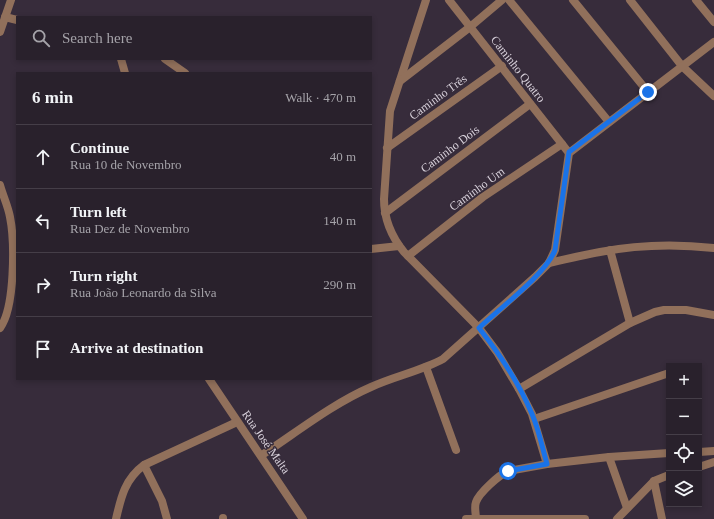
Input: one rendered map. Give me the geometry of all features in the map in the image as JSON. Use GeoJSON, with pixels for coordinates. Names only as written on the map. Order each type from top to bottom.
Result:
{"type":"FeatureCollection","features":[{"type":"Feature","properties":{"kind":"street"},"geometry":{"type":"LineString","coordinates":[[0,32],[11,0]]}},
{"type":"Feature","properties":{"kind":"street"},"geometry":{"type":"LineString","coordinates":[[426,0],[390,111],[384,199],[385,213],[391,232],[399,246],[479,328],[497,352],[519,389],[534,419],[547,464]]}},
{"type":"Feature","properties":{"kind":"street","name":"Caminho Quatro"},"geometry":{"type":"LineString","coordinates":[[449,0],[569,152]]}},
{"type":"Feature","properties":{"kind":"street"},"geometry":{"type":"LineString","coordinates":[[400,81],[470,27],[502,0]]}},
{"type":"Feature","properties":{"kind":"street"},"geometry":{"type":"LineString","coordinates":[[509,0],[609,122]]}},
{"type":"Feature","properties":{"kind":"street"},"geometry":{"type":"LineString","coordinates":[[573,0],[648,92]]}},
{"type":"Feature","properties":{"kind":"street"},"geometry":{"type":"LineString","coordinates":[[630,0],[682,66],[714,96]]}},
{"type":"Feature","properties":{"kind":"street"},"geometry":{"type":"LineString","coordinates":[[696,0],[714,22]]}},
{"type":"Feature","properties":{"kind":"street"},"geometry":{"type":"LineString","coordinates":[[5,17],[16,20]]}},
{"type":"Feature","properties":{"kind":"street"},"geometry":{"type":"LineString","coordinates":[[262,456],[337,406],[358,394],[386,381],[426,367],[450,354],[535,277],[548,263],[555,250],[569,152],[714,42]]}},
{"type":"Feature","properties":{"kind":"street"},"geometry":{"type":"LineString","coordinates":[[121,60],[125,72]]}},
{"type":"Feature","properties":{"kind":"street"},"geometry":{"type":"LineString","coordinates":[[166,60],[184,72]]}},
{"type":"Feature","properties":{"kind":"street","name":"Caminho Três"},"geometry":{"type":"LineString","coordinates":[[387,148],[502,66]]}},
{"type":"Feature","properties":{"kind":"street","name":"Caminho Dois"},"geometry":{"type":"LineString","coordinates":[[385,213],[530,104]]}},
{"type":"Feature","properties":{"kind":"street","name":"Caminho Um"},"geometry":{"type":"LineString","coordinates":[[408,256],[483,197],[562,144]]}},
{"type":"Feature","properties":{"kind":"street"},"geometry":{"type":"LineString","coordinates":[[0,185],[14,218],[14,250],[11,292],[5,319],[0,328]]}},
{"type":"Feature","properties":{"kind":"street"},"geometry":{"type":"LineString","coordinates":[[372,249],[399,246]]}},
{"type":"Feature","properties":{"kind":"street"},"geometry":{"type":"LineString","coordinates":[[548,263],[610,250],[681,246],[714,248]]}},
{"type":"Feature","properties":{"kind":"street"},"geometry":{"type":"LineString","coordinates":[[610,250],[630,323]]}},
{"type":"Feature","properties":{"kind":"street"},"geometry":{"type":"LineString","coordinates":[[519,389],[630,323],[655,312],[664,310],[686,310],[714,315]]}},
{"type":"Feature","properties":{"kind":"street"},"geometry":{"type":"LineString","coordinates":[[426,367],[456,450]]}},
{"type":"Feature","properties":{"kind":"street"},"geometry":{"type":"LineString","coordinates":[[534,419],[666,374]]}},
{"type":"Feature","properties":{"kind":"street","name":"Rua José Malta"},"geometry":{"type":"LineString","coordinates":[[210,380],[304,519]]}},
{"type":"Feature","properties":{"kind":"street"},"geometry":{"type":"LineString","coordinates":[[116,519],[121,495],[135,472],[144,465],[237,422]]}},
{"type":"Feature","properties":{"kind":"street"},"geometry":{"type":"LineString","coordinates":[[702,452],[714,451]]}},
{"type":"Feature","properties":{"kind":"street"},"geometry":{"type":"LineString","coordinates":[[476,519],[475,506],[477,501],[495,479],[502,473],[515,469],[547,464],[609,457],[666,454]]}},
{"type":"Feature","properties":{"kind":"street"},"geometry":{"type":"LineString","coordinates":[[609,457],[627,508]]}},
{"type":"Feature","properties":{"kind":"street"},"geometry":{"type":"LineString","coordinates":[[702,466],[714,462]]}},
{"type":"Feature","properties":{"kind":"street"},"geometry":{"type":"LineString","coordinates":[[144,465],[162,501],[166,519]]}},
{"type":"Feature","properties":{"kind":"street"},"geometry":{"type":"LineString","coordinates":[[617,519],[654,481],[666,476]]}},
{"type":"Feature","properties":{"kind":"street"},"geometry":{"type":"LineString","coordinates":[[654,481],[662,519]]}},
{"type":"Feature","properties":{"kind":"street"},"geometry":{"type":"LineString","coordinates":[[466,519],[585,519]]}},
{"type":"Feature","properties":{"kind":"route"},"geometry":{"type":"LineString","coordinates":[[508,471],[547,464],[532,414],[497,352],[479,328],[535,277],[552,257],[555,250],[569,152],[648,92]]}}]}
